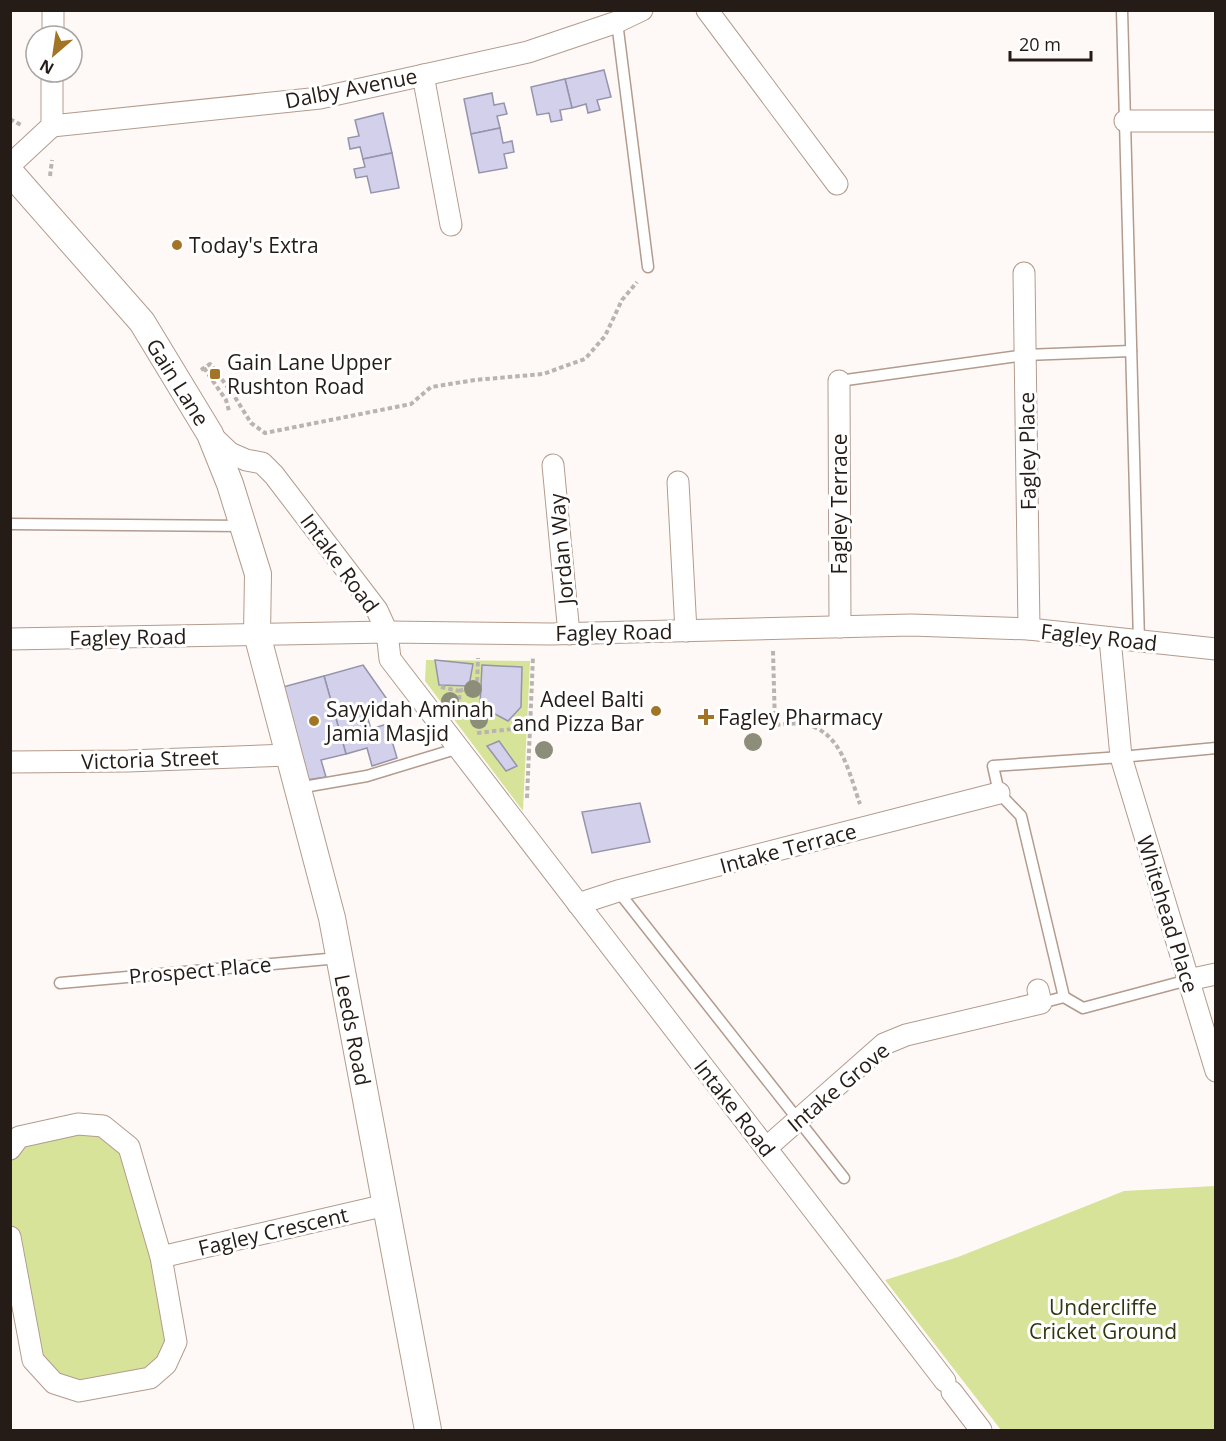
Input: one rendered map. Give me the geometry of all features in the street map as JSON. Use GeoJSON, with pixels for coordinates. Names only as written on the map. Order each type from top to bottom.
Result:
{"type":"FeatureCollection","features":[{"type":"Feature","properties":{"kind":"street","name":"Dalby Avenue"},"geometry":{"type":"LineString","coordinates":[[52,126],[320,98],[528,52],[617,22],[642,10]]}},
{"type":"Feature","properties":{"kind":"street"},"geometry":{"type":"LineString","coordinates":[[707,10],[837,184]]}},
{"type":"Feature","properties":{"kind":"street"},"geometry":{"type":"LineString","coordinates":[[423,75],[451,225]]}},
{"type":"Feature","properties":{"kind":"street"},"geometry":{"type":"LineString","coordinates":[[10,165],[52,126],[52,84]]}},
{"type":"Feature","properties":{"kind":"street"},"geometry":{"type":"LineString","coordinates":[[1125,121],[1215,121]]}},
{"type":"Feature","properties":{"kind":"street","name":"Gain Lane"},"geometry":{"type":"LineString","coordinates":[[10,172],[142,322],[210,434],[230,484],[258,574],[257,634]]}},
{"type":"Feature","properties":{"kind":"street","name":"Fagley Place"},"geometry":{"type":"LineString","coordinates":[[1024,273],[1029,629]]}},
{"type":"Feature","properties":{"kind":"street","name":"Fagley Terrace"},"geometry":{"type":"LineString","coordinates":[[839,381],[840,627]]}},
{"type":"Feature","properties":{"kind":"street","name":"Intake Road"},"geometry":{"type":"LineString","coordinates":[[210,434],[230,453],[262,464],[274,475],[377,610],[387,632],[390,659],[466,741],[525,834],[949,1386],[981,1431]]}},
{"type":"Feature","properties":{"kind":"street","name":"Jordan Way"},"geometry":{"type":"LineString","coordinates":[[553,465],[568,633]]}},
{"type":"Feature","properties":{"kind":"street"},"geometry":{"type":"LineString","coordinates":[[678,482],[686,630]]}},
{"type":"Feature","properties":{"kind":"street","name":"Fagley Road"},"geometry":{"type":"LineString","coordinates":[[10,639],[387,632],[568,633],[911,626],[1029,629],[1215,649]]}},
{"type":"Feature","properties":{"kind":"street","name":"Leeds Road"},"geometry":{"type":"LineString","coordinates":[[257,634],[332,918],[428,1431]]}},
{"type":"Feature","properties":{"kind":"street","name":"Whitehead Place"},"geometry":{"type":"LineString","coordinates":[[1110,638],[1121,757],[1215,1071]]}},
{"type":"Feature","properties":{"kind":"street","name":"Victoria Street"},"geometry":{"type":"LineString","coordinates":[[10,762],[128,761],[289,755]]}},
{"type":"Feature","properties":{"kind":"street","name":"Intake Terrace"},"geometry":{"type":"LineString","coordinates":[[578,904],[618,891],[999,793]]}},
{"type":"Feature","properties":{"kind":"street"},"geometry":{"type":"LineString","coordinates":[[1188,980],[1215,974]]}},
{"type":"Feature","properties":{"kind":"street","name":"Intake Grove"},"geometry":{"type":"LineString","coordinates":[[766,1148],[884,1044],[906,1035],[1040,996]]}},
{"type":"Feature","properties":{"kind":"street"},"geometry":{"type":"LineString","coordinates":[[10,1149],[19,1137],[78,1124],[103,1126],[129,1147],[161,1257],[176,1342],[166,1364],[150,1378],[78,1391],[54,1383],[33,1360],[10,1237]]}},
{"type":"Feature","properties":{"kind":"street","name":"Fagley Crescent"},"geometry":{"type":"LineString","coordinates":[[161,1257],[386,1205]]}},
{"type":"Feature","properties":{"kind":"lane"},"geometry":{"type":"LineString","coordinates":[[1122,10],[1139,641]]}},
{"type":"Feature","properties":{"kind":"lane"},"geometry":{"type":"LineString","coordinates":[[617,22],[648,267]]}},
{"type":"Feature","properties":{"kind":"lane"},"geometry":{"type":"LineString","coordinates":[[839,381],[1025,355],[1131,351]]}},
{"type":"Feature","properties":{"kind":"lane"},"geometry":{"type":"LineString","coordinates":[[10,524],[243,526]]}},
{"type":"Feature","properties":{"kind":"lane"},"geometry":{"type":"LineString","coordinates":[[298,788],[367,776],[466,741]]}},
{"type":"Feature","properties":{"kind":"lane"},"geometry":{"type":"LineString","coordinates":[[1064,997],[1021,816],[999,793],[993,766],[1121,757],[1215,747]]}},
{"type":"Feature","properties":{"kind":"lane","name":"Intake Road"},"geometry":{"type":"LineString","coordinates":[[618,891],[844,1178]]}},
{"type":"Feature","properties":{"kind":"lane","name":"Prospect Place"},"geometry":{"type":"LineString","coordinates":[[60,983],[340,958]]}},
{"type":"Feature","properties":{"kind":"lane"},"geometry":{"type":"LineString","coordinates":[[1040,996],[1064,997],[1083,1008],[1188,980]]}},
{"type":"Feature","properties":{"kind":"path"},"geometry":{"type":"LineString","coordinates":[[180,383],[210,363],[251,423],[265,433],[411,404],[431,387],[543,374],[585,359],[605,336],[622,300],[648,267]]}},
{"type":"Feature","properties":{"kind":"path"},"geometry":{"type":"LineString","coordinates":[[772,629],[775,725],[805,724],[824,732],[842,751],[868,827]]}},
{"type":"Feature","properties":{"kind":"path"},"geometry":{"type":"LineString","coordinates":[[762,654],[773,654]]}},
{"type":"Feature","properties":{"kind":"path"},"geometry":{"type":"LineString","coordinates":[[459,691],[477,686],[478,657],[467,657]]}},
{"type":"Feature","properties":{"kind":"path"},"geometry":{"type":"LineString","coordinates":[[523,657],[545,657]]}},
{"type":"Feature","properties":{"kind":"path"},"geometry":{"type":"LineString","coordinates":[[525,834],[533,657]]}},
{"type":"Feature","properties":{"kind":"path"},"geometry":{"type":"LineString","coordinates":[[466,741],[530,727]]}},
{"type":"Feature","properties":{"kind":"green space"},"geometry":{"type":"Polygon","coordinates":[[[426,660],[530,661],[523,811],[425,681],[426,660]]]}},
{"type":"Feature","properties":{"kind":"green space"},"geometry":{"type":"Polygon","coordinates":[[[78,1124],[129,1147],[176,1342],[166,1364],[79,1391],[33,1360],[11,1237],[10,1149],[78,1124]]]}},
{"type":"Feature","properties":{"kind":"green space","name":"Undercliffe Cricket Ground"},"geometry":{"type":"Polygon","coordinates":[[[1215,1186],[1215,1430],[1001,1430],[885,1280],[958,1257],[1124,1191],[1215,1186]]]}},
{"type":"Feature","properties":{"kind":"building"},"geometry":{"type":"Polygon","coordinates":[[[604,70],[611,97],[597,100],[600,110],[588,113],[586,104],[572,108],[565,79],[604,70]]]}},
{"type":"Feature","properties":{"kind":"building"},"geometry":{"type":"Polygon","coordinates":[[[565,79],[572,108],[560,110],[562,120],[551,122],[549,113],[537,115],[531,87],[565,79]]]}},
{"type":"Feature","properties":{"kind":"building"},"geometry":{"type":"Polygon","coordinates":[[[492,93],[494,105],[504,103],[507,114],[497,116],[500,128],[471,134],[464,99],[492,93]]]}},
{"type":"Feature","properties":{"kind":"building"},"geometry":{"type":"Polygon","coordinates":[[[383,113],[392,153],[363,159],[360,147],[350,149],[348,138],[359,136],[355,120],[383,113]]]}},
{"type":"Feature","properties":{"kind":"building"},"geometry":{"type":"Polygon","coordinates":[[[500,128],[503,143],[512,141],[514,152],[504,154],[507,168],[479,173],[471,134],[500,128]]]}},
{"type":"Feature","properties":{"kind":"building"},"geometry":{"type":"Polygon","coordinates":[[[392,153],[399,188],[371,193],[367,176],[356,178],[354,169],[365,167],[363,159],[392,153]]]}},
{"type":"Feature","properties":{"kind":"building"},"geometry":{"type":"Polygon","coordinates":[[[435,660],[473,664],[469,686],[439,685],[435,660]]]}},
{"type":"Feature","properties":{"kind":"building"},"geometry":{"type":"Polygon","coordinates":[[[363,665],[389,702],[365,709],[371,729],[387,724],[397,758],[372,766],[367,748],[346,754],[324,676],[363,665]]]}},
{"type":"Feature","properties":{"kind":"building"},"geometry":{"type":"Polygon","coordinates":[[[482,665],[522,667],[521,707],[508,721],[480,706],[482,665]]]}},
{"type":"Feature","properties":{"kind":"building","name":"Sayyidah Aminah Jamia Masjid"},"geometry":{"type":"Polygon","coordinates":[[[324,676],[346,754],[321,760],[326,777],[306,780],[283,687],[324,676]]]}},
{"type":"Feature","properties":{"kind":"building"},"geometry":{"type":"Polygon","coordinates":[[[499,741],[517,766],[506,771],[487,746],[499,741]]]}},
{"type":"Feature","properties":{"kind":"building"},"geometry":{"type":"Polygon","coordinates":[[[640,803],[650,842],[592,853],[582,812],[640,803]]]}},
{"type":"Feature","properties":{"kind":"place","name":"Today's Extra"},"geometry":{"type":"Point","coordinates":[177,245]}},
{"type":"Feature","properties":{"kind":"place","name":"Gain Lane Upper Rushton Road"},"geometry":{"type":"Point","coordinates":[215,374]}},
{"type":"Feature","properties":{"kind":"place","name":"Adeel Balti and Pizza Bar"},"geometry":{"type":"Point","coordinates":[656,711]}},
{"type":"Feature","properties":{"kind":"place","name":"Fagley Pharmacy"},"geometry":{"type":"Point","coordinates":[706,717]}},
{"type":"Feature","properties":{"kind":"place","name":"Sayyidah Aminah Jamia Masjid"},"geometry":{"type":"Point","coordinates":[314,721]}}]}
